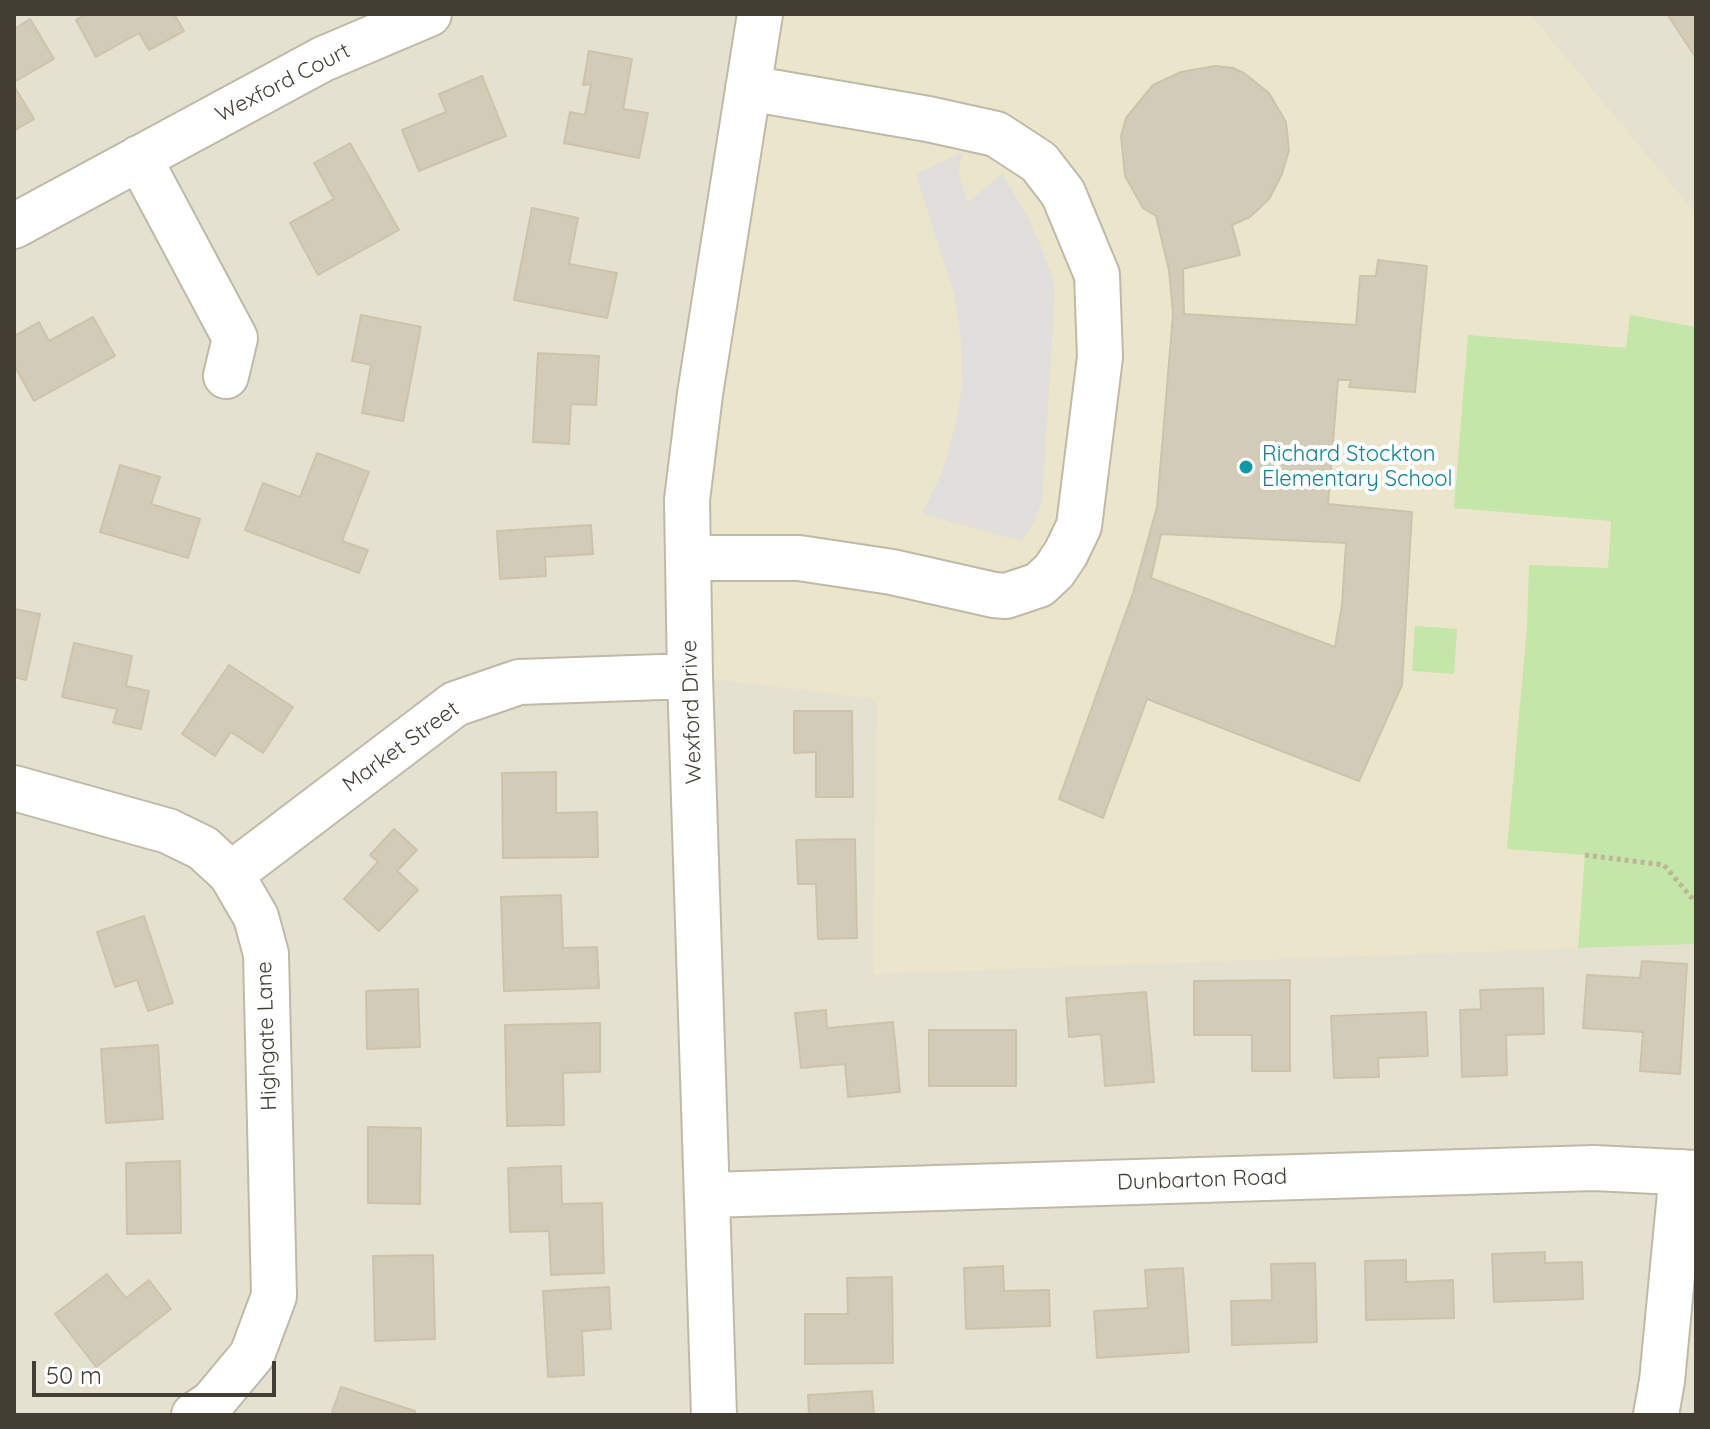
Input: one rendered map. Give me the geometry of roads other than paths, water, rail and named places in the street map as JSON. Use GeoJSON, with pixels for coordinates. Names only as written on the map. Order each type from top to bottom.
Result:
{"type":"FeatureCollection","features":[{"type":"Feature","properties":{"kind":"street","name":"Wexford Court"},"geometry":{"type":"LineString","coordinates":[[14,226],[323,59],[429,14]]}},
{"type":"Feature","properties":{"kind":"street","name":"Wexford Drive"},"geometry":{"type":"LineString","coordinates":[[714,1415],[687,500],[700,394],[760,14]]}},
{"type":"Feature","properties":{"kind":"street"},"geometry":{"type":"LineString","coordinates":[[688,558],[799,558],[892,572],[994,595],[1023,592],[1039,585],[1054,571],[1079,526],[1100,357],[1097,275],[1063,193],[1039,162],[996,134],[748,88]]}},
{"type":"Feature","properties":{"kind":"street"},"geometry":{"type":"LineString","coordinates":[[139,158],[235,338],[226,376]]}},
{"type":"Feature","properties":{"kind":"street","name":"Market Street"},"geometry":{"type":"LineString","coordinates":[[231,874],[455,704],[519,682],[690,676]]}},
{"type":"Feature","properties":{"kind":"street","name":"Highgate Lane"},"geometry":{"type":"LineString","coordinates":[[14,788],[168,831],[203,848],[231,874],[256,917],[266,954],[274,1296],[252,1355],[212,1403],[194,1415]]}},
{"type":"Feature","properties":{"kind":"street","name":"Dunbarton Road"},"geometry":{"type":"LineString","coordinates":[[708,1195],[1594,1168],[1689,1172]]}},
{"type":"Feature","properties":{"kind":"street"},"geometry":{"type":"LineString","coordinates":[[1656,1415],[1689,1172]]}},
{"type":"Feature","properties":{"kind":"place","name":"Richard Stockton Elementary School"},"geometry":{"type":"Point","coordinates":[1246,467]}}]}
